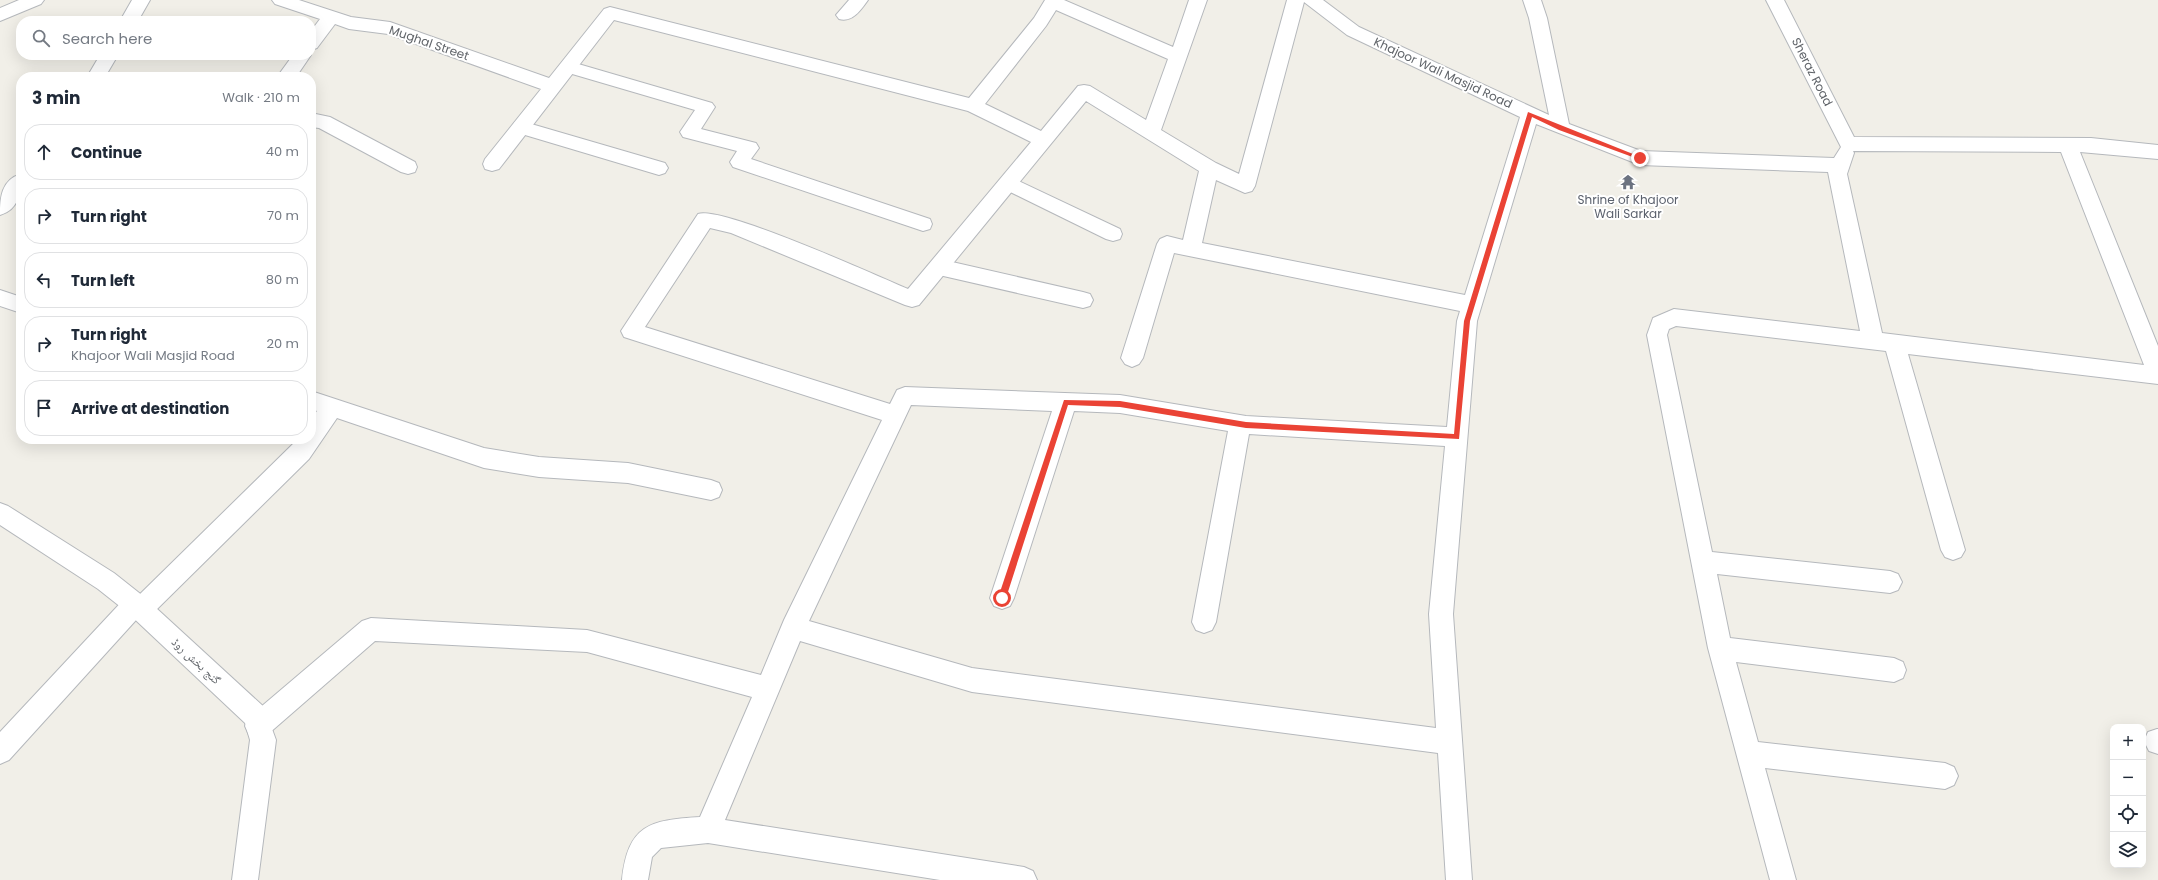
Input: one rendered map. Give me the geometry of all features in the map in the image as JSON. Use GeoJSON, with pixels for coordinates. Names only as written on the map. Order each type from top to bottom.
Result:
{"type":"FeatureCollection","features":[{"type":"Feature","properties":{"kind":"street"},"geometry":{"type":"LineString","coordinates":[[0,15],[35,0]]}},
{"type":"Feature","properties":{"kind":"street"},"geometry":{"type":"LineString","coordinates":[[132,16],[142,0]]}},
{"type":"Feature","properties":{"kind":"street","name":"Mughal Street"},"geometry":{"type":"LineString","coordinates":[[280,0],[349,23],[390,28],[553,86]]}},
{"type":"Feature","properties":{"kind":"street"},"geometry":{"type":"LineString","coordinates":[[845,15],[859,0]]}},
{"type":"Feature","properties":{"kind":"street"},"geometry":{"type":"LineString","coordinates":[[1151,132],[1198,0]]}},
{"type":"Feature","properties":{"kind":"street"},"geometry":{"type":"LineString","coordinates":[[895,415],[631,331],[705,219],[735,226],[912,299],[1084,90],[1209,168],[1245,186],[1296,0]]}},
{"type":"Feature","properties":{"kind":"street","name":"Khajoor Wali Masjid Road"},"geometry":{"type":"LineString","coordinates":[[1311,0],[1353,31],[1561,128],[1640,158],[1841,165]]}},
{"type":"Feature","properties":{"kind":"street"},"geometry":{"type":"LineString","coordinates":[[1532,0],[1538,18],[1561,128]]}},
{"type":"Feature","properties":{"kind":"street","name":"Sheraz Road"},"geometry":{"type":"LineString","coordinates":[[1775,0],[1848,144]]}},
{"type":"Feature","properties":{"kind":"street"},"geometry":{"type":"LineString","coordinates":[[973,106],[1040,22],[1053,1],[1178,56]]}},
{"type":"Feature","properties":{"kind":"street"},"geometry":{"type":"LineString","coordinates":[[492,164],[615,7],[973,106],[1043,140]]}},
{"type":"Feature","properties":{"kind":"street"},"geometry":{"type":"LineString","coordinates":[[316,37],[331,17]]}},
{"type":"Feature","properties":{"kind":"street"},"geometry":{"type":"LineString","coordinates":[[99,72],[106,60]]}},
{"type":"Feature","properties":{"kind":"street"},"geometry":{"type":"LineString","coordinates":[[290,72],[298,60]]}},
{"type":"Feature","properties":{"kind":"street"},"geometry":{"type":"LineString","coordinates":[[1459,880],[1441,614],[1467,321],[1530,114]]}},
{"type":"Feature","properties":{"kind":"street"},"geometry":{"type":"LineString","coordinates":[[316,121],[324,122],[408,168]]}},
{"type":"Feature","properties":{"kind":"street"},"geometry":{"type":"LineString","coordinates":[[1873,342],[1837,174],[1848,144],[2091,145],[2158,152]]}},
{"type":"Feature","properties":{"kind":"street"},"geometry":{"type":"LineString","coordinates":[[1783,880],[1747,753],[1720,648],[1704,562],[1657,335],[1660,324],[1674,317],[1895,345],[2158,374],[2068,145]]}},
{"type":"Feature","properties":{"kind":"street"},"geometry":{"type":"LineString","coordinates":[[1191,249],[1209,168]]}},
{"type":"Feature","properties":{"kind":"street"},"geometry":{"type":"LineString","coordinates":[[0,208],[16,187]]}},
{"type":"Feature","properties":{"kind":"street"},"geometry":{"type":"LineString","coordinates":[[1132,358],[1167,244],[1472,305]]}},
{"type":"Feature","properties":{"kind":"street"},"geometry":{"type":"LineString","coordinates":[[0,298],[16,303]]}},
{"type":"Feature","properties":{"kind":"street"},"geometry":{"type":"LineString","coordinates":[[1895,345],[1953,550]]}},
{"type":"Feature","properties":{"kind":"street"},"geometry":{"type":"LineString","coordinates":[[708,830],[793,628],[905,396],[1120,404],[1240,424],[1457,437]]}},
{"type":"Feature","properties":{"kind":"street"},"geometry":{"type":"LineString","coordinates":[[316,402],[484,458],[539,467],[628,473],[711,490]]}},
{"type":"Feature","properties":{"kind":"street"},"geometry":{"type":"LineString","coordinates":[[1002,598],[1066,402]]}},
{"type":"Feature","properties":{"kind":"street"},"geometry":{"type":"LineString","coordinates":[[316,430],[332,407]]}},
{"type":"Feature","properties":{"kind":"street"},"geometry":{"type":"LineString","coordinates":[[1204,622],[1240,424]]}},
{"type":"Feature","properties":{"kind":"street"},"geometry":{"type":"LineString","coordinates":[[0,751],[138,606],[301,452],[306,444]]}},
{"type":"Feature","properties":{"kind":"street","name":"گنج بخش روڈ"},"geometry":{"type":"LineString","coordinates":[[0,513],[106,581],[138,606],[255,716],[264,740],[245,880]]}},
{"type":"Feature","properties":{"kind":"street"},"geometry":{"type":"LineString","coordinates":[[1704,562],[1890,582]]}},
{"type":"Feature","properties":{"kind":"street"},"geometry":{"type":"LineString","coordinates":[[793,628],[972,680],[1450,742]]}},
{"type":"Feature","properties":{"kind":"street"},"geometry":{"type":"LineString","coordinates":[[258,726],[371,629],[588,641],[767,690]]}},
{"type":"Feature","properties":{"kind":"street"},"geometry":{"type":"LineString","coordinates":[[1720,648],[1894,670]]}},
{"type":"Feature","properties":{"kind":"street"},"geometry":{"type":"LineString","coordinates":[[1747,753],[1945,776]]}},
{"type":"Feature","properties":{"kind":"street"},"geometry":{"type":"LineString","coordinates":[[635,880],[640,851],[648,840],[658,835],[708,830],[1024,880]]}},
{"type":"Feature","properties":{"kind":"lane"},"geometry":{"type":"LineString","coordinates":[[568,67],[706,107],[689,132],[750,148],[739,162],[923,224]]}},
{"type":"Feature","properties":{"kind":"lane"},"geometry":{"type":"LineString","coordinates":[[521,127],[659,168]]}},
{"type":"Feature","properties":{"kind":"lane"},"geometry":{"type":"LineString","coordinates":[[1008,183],[1113,234]]}},
{"type":"Feature","properties":{"kind":"lane"},"geometry":{"type":"LineString","coordinates":[[939,267],[1083,300]]}},
{"type":"Feature","properties":{"kind":"place","name":"Shrine of Khajoor Wali Sarkar"},"geometry":{"type":"Point","coordinates":[1628,182]}},
{"type":"Feature","properties":{"kind":"route"},"geometry":{"type":"LineString","coordinates":[[1002,598],[1066,402],[1120,404],[1246,425],[1457,437],[1467,321],[1530,114],[1561,128],[1640,158]]}}]}
